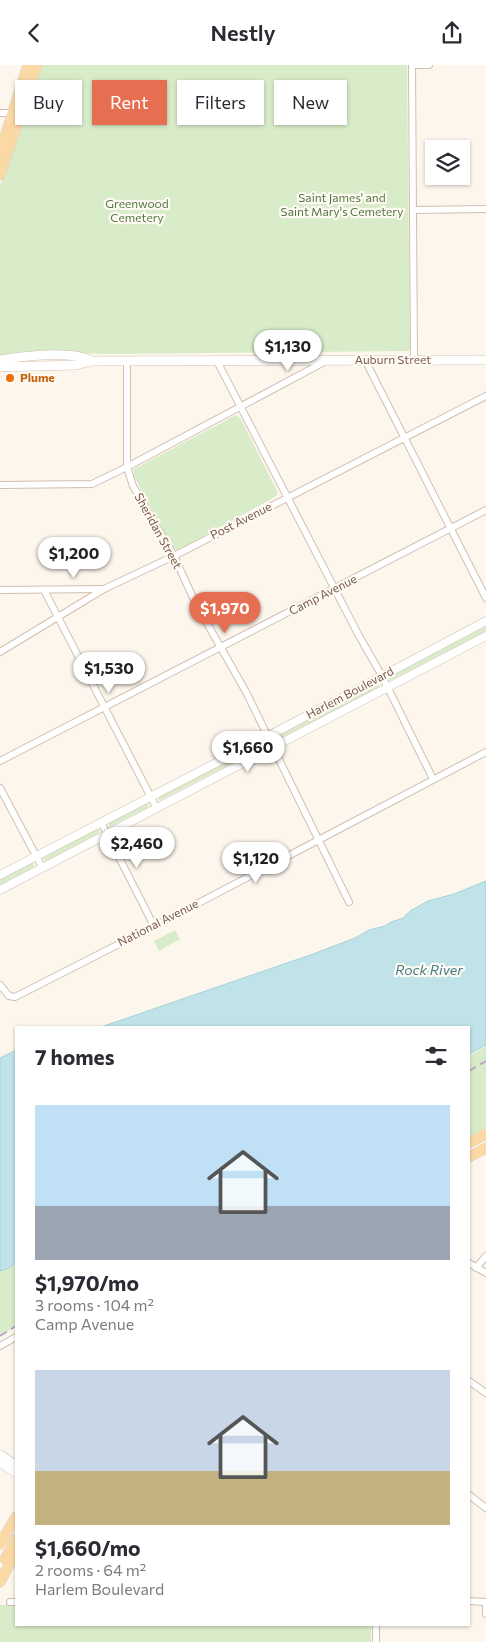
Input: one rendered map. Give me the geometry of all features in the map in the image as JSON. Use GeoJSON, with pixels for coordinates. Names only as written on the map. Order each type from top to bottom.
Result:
{"type":"FeatureCollection","features":[{"type":"Feature","properties":{"kind":"main road"},"geometry":{"type":"LineString","coordinates":[[0,153],[28,65]]}},
{"type":"Feature","properties":{"kind":"main road"},"geometry":{"type":"LineString","coordinates":[[0,175],[37,65]]}},
{"type":"Feature","properties":{"kind":"main road","name":"Auburn Street"},"geometry":{"type":"LineString","coordinates":[[0,360],[55,355],[82,357],[90,361]]}},
{"type":"Feature","properties":{"kind":"main road","name":"Auburn Street"},"geometry":{"type":"LineString","coordinates":[[0,367],[76,365],[90,361],[486,360]]}},
{"type":"Feature","properties":{"kind":"main road"},"geometry":{"type":"LineString","coordinates":[[470,1142],[486,1133]]}},
{"type":"Feature","properties":{"kind":"main road"},"geometry":{"type":"LineString","coordinates":[[470,1156],[486,1148]]}},
{"type":"Feature","properties":{"kind":"main road"},"geometry":{"type":"LineString","coordinates":[[0,1535],[15,1517]]}},
{"type":"Feature","properties":{"kind":"main road"},"geometry":{"type":"LineString","coordinates":[[0,1544],[15,1518]]}},
{"type":"Feature","properties":{"kind":"main road"},"geometry":{"type":"LineString","coordinates":[[0,1569],[15,1541]]}},
{"type":"Feature","properties":{"kind":"main road"},"geometry":{"type":"LineString","coordinates":[[0,1581],[15,1554]]}},
{"type":"Feature","properties":{"kind":"main road"},"geometry":{"type":"LineString","coordinates":[[0,1581],[15,1559]]}},
{"type":"Feature","properties":{"kind":"street"},"geometry":{"type":"LineString","coordinates":[[414,360],[412,65],[429,65]]}},
{"type":"Feature","properties":{"kind":"street"},"geometry":{"type":"LineString","coordinates":[[0,113],[13,113]]}},
{"type":"Feature","properties":{"kind":"street"},"geometry":{"type":"LineString","coordinates":[[413,210],[486,209]]}},
{"type":"Feature","properties":{"kind":"street"},"geometry":{"type":"LineString","coordinates":[[0,485],[88,485],[127,467],[327,360]]}},
{"type":"Feature","properties":{"kind":"street"},"geometry":{"type":"LineString","coordinates":[[364,360],[486,598]]}},
{"type":"Feature","properties":{"kind":"street","name":"Sheridan Street"},"geometry":{"type":"LineString","coordinates":[[127,361],[127,467],[133,486],[174,556],[195,602],[246,692],[349,901]]}},
{"type":"Feature","properties":{"kind":"street"},"geometry":{"type":"LineString","coordinates":[[217,361],[382,676],[433,779]]}},
{"type":"Feature","properties":{"kind":"street","name":"Post Avenue"},"geometry":{"type":"LineString","coordinates":[[0,652],[104,589],[174,556],[486,396]]}},
{"type":"Feature","properties":{"kind":"street","name":"Camp Avenue"},"geometry":{"type":"LineString","coordinates":[[0,761],[486,510]]}},
{"type":"Feature","properties":{"kind":"street"},"geometry":{"type":"LineString","coordinates":[[0,590],[104,589]]}},
{"type":"Feature","properties":{"kind":"street"},"geometry":{"type":"LineString","coordinates":[[44,590],[156,807]]}},
{"type":"Feature","properties":{"kind":"street","name":"Harlem Boulevard"},"geometry":{"type":"LineString","coordinates":[[0,875],[486,621]]}},
{"type":"Feature","properties":{"kind":"street","name":"Harlem Boulevard"},"geometry":{"type":"LineString","coordinates":[[0,890],[486,636]]}},
{"type":"Feature","properties":{"kind":"street","name":"National Avenue"},"geometry":{"type":"LineString","coordinates":[[0,985],[9,996],[15,997],[486,752]]}},
{"type":"Feature","properties":{"kind":"street"},"geometry":{"type":"LineString","coordinates":[[0,787],[42,867]]}},
{"type":"Feature","properties":{"kind":"street"},"geometry":{"type":"LineString","coordinates":[[101,822],[154,926]]}},
{"type":"Feature","properties":{"kind":"street"},"geometry":{"type":"LineString","coordinates":[[476,1268],[486,1256]]}},
{"type":"Feature","properties":{"kind":"street"},"geometry":{"type":"LineString","coordinates":[[470,1264],[486,1273]]}},
{"type":"Feature","properties":{"kind":"street"},"geometry":{"type":"LineString","coordinates":[[0,1346],[15,1338]]}},
{"type":"Feature","properties":{"kind":"street"},"geometry":{"type":"LineString","coordinates":[[470,1382],[486,1393]]}},
{"type":"Feature","properties":{"kind":"street"},"geometry":{"type":"LineString","coordinates":[[0,1454],[15,1464]]}},
{"type":"Feature","properties":{"kind":"street"},"geometry":{"type":"LineString","coordinates":[[0,1463],[15,1472]]}},
{"type":"Feature","properties":{"kind":"street"},"geometry":{"type":"LineString","coordinates":[[470,1496],[486,1508]]}},
{"type":"Feature","properties":{"kind":"street"},"geometry":{"type":"LineString","coordinates":[[470,1601],[486,1602],[486,1614]]}},
{"type":"Feature","properties":{"kind":"street"},"geometry":{"type":"LineString","coordinates":[[376,1626],[376,1642]]}},
{"type":"Feature","properties":{"kind":"green space","name":"Greenwood Cemetery"},"geometry":{"type":"Polygon","coordinates":[[[40,65],[407,65],[410,350],[110,354],[29,352],[0,355],[0,186],[20,125],[82,125],[82,80],[35,80],[40,65]]]}},
{"type":"Feature","properties":{"kind":"green space"},"geometry":{"type":"Polygon","coordinates":[[[236,415],[241,419],[278,493],[275,497],[178,550],[172,548],[134,476],[134,469],[236,415]]]}},
{"type":"Feature","properties":{"kind":"green space"},"geometry":{"type":"Polygon","coordinates":[[[486,626],[486,631],[388,680],[389,677],[486,626]]]}},
{"type":"Feature","properties":{"kind":"green space"},"geometry":{"type":"Polygon","coordinates":[[[376,684],[379,685],[378,688],[276,741],[273,740],[275,737],[376,684]]]}},
{"type":"Feature","properties":{"kind":"green space"},"geometry":{"type":"Polygon","coordinates":[[[261,743],[264,744],[263,747],[158,800],[160,796],[261,743]]]}},
{"type":"Feature","properties":{"kind":"green space"},"geometry":{"type":"Polygon","coordinates":[[[147,803],[149,807],[109,827],[109,823],[147,803]]]}},
{"type":"Feature","properties":{"kind":"green space"},"geometry":{"type":"Polygon","coordinates":[[[97,829],[100,830],[99,833],[46,861],[43,859],[45,856],[97,829]]]}},
{"type":"Feature","properties":{"kind":"green space"},"geometry":{"type":"Polygon","coordinates":[[[33,863],[34,867],[0,885],[0,880],[33,863]]]}},
{"type":"Feature","properties":{"kind":"green space"},"geometry":{"type":"Polygon","coordinates":[[[175,930],[180,939],[159,951],[154,941],[175,930]]]}},
{"type":"Feature","properties":{"kind":"green space"},"geometry":{"type":"Polygon","coordinates":[[[486,1046],[486,1128],[470,1136],[470,1055],[486,1046]]]}},
{"type":"Feature","properties":{"kind":"green space"},"geometry":{"type":"Polygon","coordinates":[[[15,1263],[15,1327],[0,1336],[0,1271],[9,1268],[15,1263]]]}},
{"type":"Feature","properties":{"kind":"green space"},"geometry":{"type":"Polygon","coordinates":[[[0,1605],[15,1605],[15,1626],[371,1626],[371,1642],[0,1642],[0,1605]]]}},
{"type":"Feature","properties":{"kind":"water","name":"Rock River"},"geometry":{"type":"Polygon","coordinates":[[[486,881],[486,1045],[470,1053],[470,1026],[104,1026],[313,954],[403,918],[410,911],[428,901],[454,894],[486,881]]]}},
{"type":"Feature","properties":{"kind":"water"},"geometry":{"type":"Polygon","coordinates":[[[15,1050],[15,1263],[9,1268],[0,1271],[0,1058],[15,1050]]]}},
{"type":"Feature","properties":{"kind":"railway"},"geometry":{"type":"LineString","coordinates":[[470,1070],[486,1061]]}},
{"type":"Feature","properties":{"kind":"railway"},"geometry":{"type":"LineString","coordinates":[[0,1336],[15,1327]]}},
{"type":"Feature","properties":{"kind":"place","name":"Plume"},"geometry":{"type":"Point","coordinates":[10,378]}},
{"type":"Feature","properties":{"kind":"park label","name":"Saint James' and Saint Mary's Cemetery"},"geometry":{"type":"Point","coordinates":[342,205]}}]}
